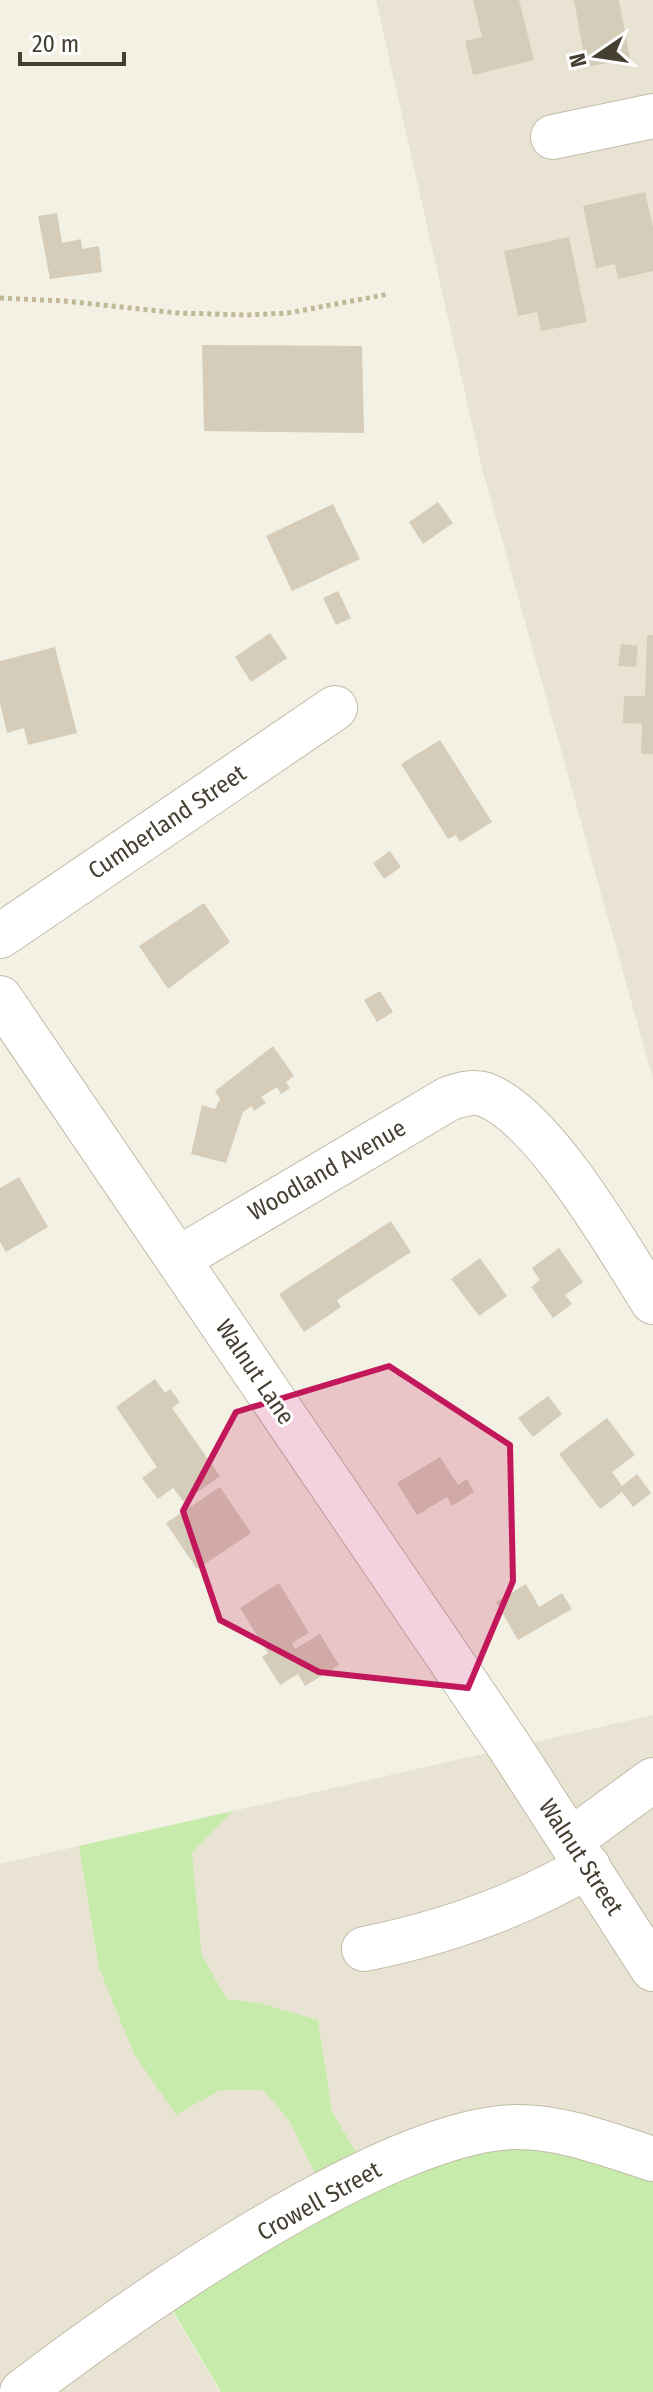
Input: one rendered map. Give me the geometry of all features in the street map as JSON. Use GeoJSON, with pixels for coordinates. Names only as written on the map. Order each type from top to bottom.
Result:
{"type":"FeatureCollection","features":[{"type":"Feature","properties":{"kind":"street"},"geometry":{"type":"LineString","coordinates":[[553,137],[653,116]]}},
{"type":"Feature","properties":{"kind":"street","name":"Cumberland Street"},"geometry":{"type":"LineString","coordinates":[[0,936],[335,708]]}},
{"type":"Feature","properties":{"kind":"street","name":"Walnut Lane"},"geometry":{"type":"LineString","coordinates":[[0,998],[509,1746]]}},
{"type":"Feature","properties":{"kind":"street","name":"Woodland Avenue"},"geometry":{"type":"LineString","coordinates":[[178,1259],[448,1099],[463,1093],[480,1093],[511,1111],[564,1169],[653,1302]]}},
{"type":"Feature","properties":{"kind":"street","name":"Walnut Street"},"geometry":{"type":"LineString","coordinates":[[509,1746],[653,1969]]}},
{"type":"Feature","properties":{"kind":"street"},"geometry":{"type":"LineString","coordinates":[[364,1949],[409,1940],[506,1908],[580,1853],[653,1780]]}},
{"type":"Feature","properties":{"kind":"street","name":"Crowell Street"},"geometry":{"type":"LineString","coordinates":[[22,2392],[191,2274],[269,2227],[364,2175],[433,2145],[475,2132],[528,2128],[586,2137],[653,2159]]}},
{"type":"Feature","properties":{"kind":"path"},"geometry":{"type":"LineString","coordinates":[[0,298],[178,313],[247,315],[288,313],[389,294]]}},
{"type":"Feature","properties":{"kind":"highlighted area"},"geometry":{"type":"Polygon","coordinates":[[[389,1366],[510,1445],[513,1581],[468,1688],[319,1672],[220,1620],[183,1511],[236,1412],[389,1366]]]}},
{"type":"Feature","properties":{"kind":"shaded area"},"geometry":{"type":"Polygon","coordinates":[[[376,0],[653,0],[653,1079],[482,468],[376,0]]]}},
{"type":"Feature","properties":{"kind":"shaded area"},"geometry":{"type":"Polygon","coordinates":[[[653,1715],[653,2157],[371,2177],[332,2112],[318,2020],[260,2003],[227,1999],[202,1956],[192,1853],[233,1811],[653,1715]]]}},
{"type":"Feature","properties":{"kind":"shaded area"},"geometry":{"type":"Polygon","coordinates":[[[79,1846],[99,1968],[176,2115],[220,2090],[263,2090],[290,2122],[326,2197],[170,2308],[220,2392],[0,2392],[0,1864],[79,1846]]]}},
{"type":"Feature","properties":{"kind":"green space"},"geometry":{"type":"Polygon","coordinates":[[[233,1811],[192,1853],[202,1956],[227,1999],[260,2003],[318,2020],[332,2112],[371,2177],[453,2137],[653,2157],[653,2392],[221,2392],[167,2301],[326,2196],[290,2122],[263,2090],[220,2090],[176,2115],[134,2054],[99,1968],[79,1846],[233,1811]]]}},
{"type":"Feature","properties":{"kind":"building"},"geometry":{"type":"Polygon","coordinates":[[[473,0],[519,0],[534,60],[473,75],[465,41],[482,37],[473,0]]]}},
{"type":"Feature","properties":{"kind":"building"},"geometry":{"type":"Polygon","coordinates":[[[574,0],[619,0],[630,59],[586,67],[574,0]]]}},
{"type":"Feature","properties":{"kind":"building"},"geometry":{"type":"Polygon","coordinates":[[[645,192],[653,227],[653,271],[618,279],[615,264],[596,268],[583,206],[645,192]]]}},
{"type":"Feature","properties":{"kind":"building"},"geometry":{"type":"Polygon","coordinates":[[[57,213],[62,243],[81,239],[82,249],[99,246],[102,272],[50,279],[38,216],[57,213]]]}},
{"type":"Feature","properties":{"kind":"building"},"geometry":{"type":"Polygon","coordinates":[[[569,237],[587,322],[541,331],[537,312],[518,316],[504,251],[569,237]]]}},
{"type":"Feature","properties":{"kind":"building"},"geometry":{"type":"Polygon","coordinates":[[[202,345],[362,346],[364,433],[204,431],[202,345]]]}},
{"type":"Feature","properties":{"kind":"building"},"geometry":{"type":"Polygon","coordinates":[[[438,502],[453,523],[423,544],[409,522],[438,502]]]}},
{"type":"Feature","properties":{"kind":"building"},"geometry":{"type":"Polygon","coordinates":[[[333,504],[360,559],[292,591],[266,536],[333,504]]]}},
{"type":"Feature","properties":{"kind":"building"},"geometry":{"type":"Polygon","coordinates":[[[338,591],[351,618],[336,625],[323,598],[338,591]]]}},
{"type":"Feature","properties":{"kind":"building"},"geometry":{"type":"Polygon","coordinates":[[[270,633],[287,658],[251,682],[235,657],[270,633]]]}},
{"type":"Feature","properties":{"kind":"building"},"geometry":{"type":"Polygon","coordinates":[[[647,635],[653,635],[653,754],[641,754],[642,724],[623,723],[624,696],[645,696],[647,635]]]}},
{"type":"Feature","properties":{"kind":"building"},"geometry":{"type":"Polygon","coordinates":[[[621,644],[638,646],[636,667],[618,666],[621,644]]]}},
{"type":"Feature","properties":{"kind":"building"},"geometry":{"type":"Polygon","coordinates":[[[55,647],[77,733],[28,745],[24,728],[7,733],[0,703],[0,661],[55,647]]]}},
{"type":"Feature","properties":{"kind":"building"},"geometry":{"type":"Polygon","coordinates":[[[440,740],[492,822],[460,842],[456,835],[448,839],[401,764],[440,740]]]}},
{"type":"Feature","properties":{"kind":"building"},"geometry":{"type":"Polygon","coordinates":[[[390,851],[401,867],[384,879],[373,863],[390,851]]]}},
{"type":"Feature","properties":{"kind":"building"},"geometry":{"type":"Polygon","coordinates":[[[204,903],[230,942],[168,989],[139,946],[204,903]]]}},
{"type":"Feature","properties":{"kind":"building"},"geometry":{"type":"Polygon","coordinates":[[[380,991],[393,1012],[377,1022],[364,1000],[380,991]]]}},
{"type":"Feature","properties":{"kind":"building"},"geometry":{"type":"Polygon","coordinates":[[[273,1046],[294,1076],[286,1082],[290,1088],[281,1094],[277,1087],[261,1097],[266,1103],[254,1111],[252,1106],[243,1112],[226,1163],[191,1154],[202,1105],[215,1109],[220,1099],[215,1091],[273,1046]]]}},
{"type":"Feature","properties":{"kind":"building"},"geometry":{"type":"Polygon","coordinates":[[[19,1177],[48,1227],[6,1252],[0,1242],[0,1188],[19,1177]]]}},
{"type":"Feature","properties":{"kind":"building"},"geometry":{"type":"Polygon","coordinates":[[[391,1221],[411,1252],[337,1300],[341,1307],[304,1332],[279,1294],[391,1221]]]}},
{"type":"Feature","properties":{"kind":"building"},"geometry":{"type":"Polygon","coordinates":[[[559,1248],[583,1282],[565,1295],[572,1304],[553,1318],[531,1287],[540,1280],[532,1268],[559,1248]]]}},
{"type":"Feature","properties":{"kind":"building"},"geometry":{"type":"Polygon","coordinates":[[[480,1258],[507,1296],[479,1316],[451,1279],[480,1258]]]}},
{"type":"Feature","properties":{"kind":"building"},"geometry":{"type":"Polygon","coordinates":[[[155,1379],[165,1393],[170,1389],[180,1402],[172,1408],[220,1476],[184,1502],[173,1488],[158,1499],[142,1478],[157,1467],[116,1407],[155,1379]]]}},
{"type":"Feature","properties":{"kind":"building"},"geometry":{"type":"Polygon","coordinates":[[[548,1396],[562,1414],[533,1437],[518,1418],[548,1396]]]}},
{"type":"Feature","properties":{"kind":"building"},"geometry":{"type":"Polygon","coordinates":[[[607,1418],[635,1455],[612,1472],[622,1486],[637,1474],[651,1493],[633,1507],[622,1492],[600,1509],[559,1454],[607,1418]]]}},
{"type":"Feature","properties":{"kind":"building"},"geometry":{"type":"Polygon","coordinates":[[[440,1457],[458,1485],[467,1479],[474,1492],[452,1506],[447,1497],[417,1515],[397,1483],[440,1457]]]}},
{"type":"Feature","properties":{"kind":"building"},"geometry":{"type":"Polygon","coordinates":[[[220,1487],[251,1533],[197,1569],[166,1523],[220,1487]]]}},
{"type":"Feature","properties":{"kind":"building"},"geometry":{"type":"Polygon","coordinates":[[[279,1583],[309,1633],[292,1643],[295,1649],[320,1634],[339,1665],[305,1686],[298,1674],[280,1685],[262,1657],[268,1653],[240,1608],[279,1583]]]}},
{"type":"Feature","properties":{"kind":"building"},"geometry":{"type":"Polygon","coordinates":[[[526,1584],[539,1607],[562,1593],[572,1609],[518,1640],[496,1602],[526,1584]]]}}]}
